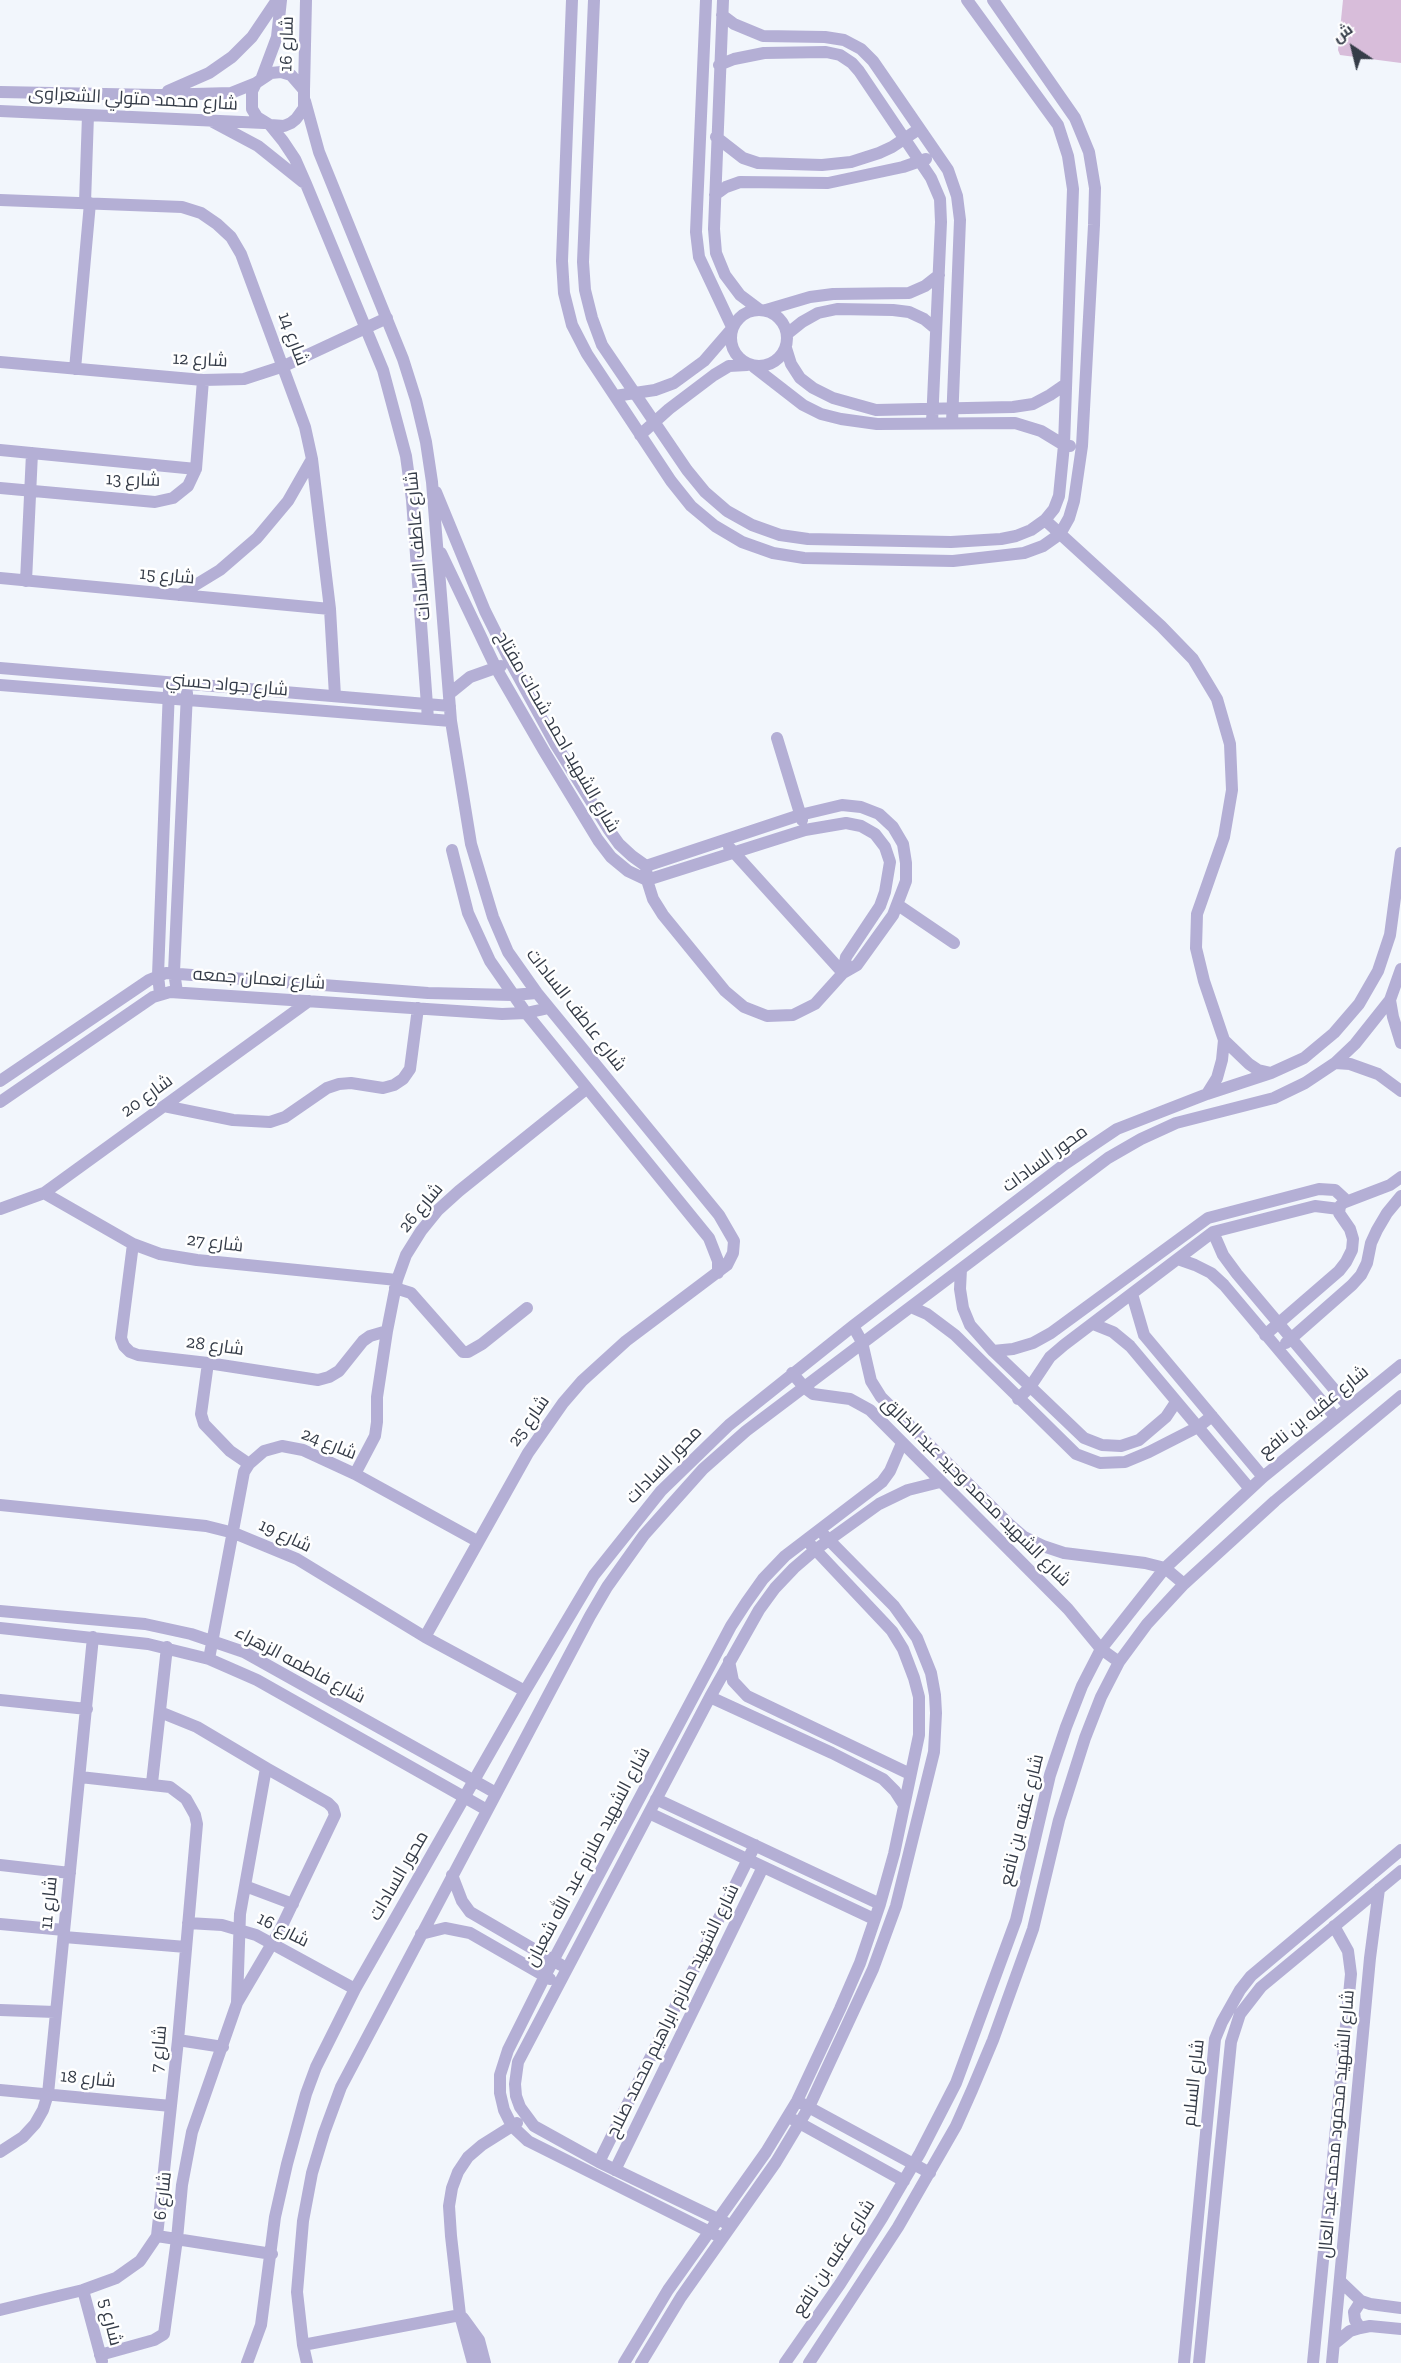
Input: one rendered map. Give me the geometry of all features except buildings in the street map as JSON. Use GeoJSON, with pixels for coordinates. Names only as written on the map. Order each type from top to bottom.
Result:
{"type":"FeatureCollection","features":[{"type":"Feature","properties":{"kind":"street","name":"شارع 16"},"geometry":{"type":"LineString","coordinates":[[259,80],[277,37],[279,0]]}},
{"type":"Feature","properties":{"kind":"street"},"geometry":{"type":"LineString","coordinates":[[158,95],[184,86],[209,73],[232,57],[252,37],[279,0]]}},
{"type":"Feature","properties":{"kind":"street","name":"شارع 16"},"geometry":{"type":"LineString","coordinates":[[305,95],[306,0]]}},
{"type":"Feature","properties":{"kind":"street"},"geometry":{"type":"LineString","coordinates":[[572,0],[562,261],[564,293],[577,335],[587,354],[670,481],[691,506],[715,526],[742,542],[772,553],[804,558],[953,561],[1024,554],[1043,546],[1060,534],[1069,518],[1074,501],[1082,446],[1095,188],[1089,152],[1075,118],[993,0]]}},
{"type":"Feature","properties":{"kind":"street"},"geometry":{"type":"LineString","coordinates":[[594,0],[583,262],[585,290],[602,345],[705,492],[727,511],[780,535],[808,538],[951,542],[1017,536],[1045,520],[1054,509],[1059,496],[1064,445],[1073,189],[1068,156],[1058,125],[967,0]]}},
{"type":"Feature","properties":{"kind":"street"},"geometry":{"type":"LineString","coordinates":[[706,0],[696,232],[699,257],[732,328],[730,340],[732,350],[739,359],[803,405],[821,414],[877,424],[1015,423],[1041,431],[1064,445],[1082,446]]}},
{"type":"Feature","properties":{"kind":"street"},"geometry":{"type":"LineString","coordinates":[[723,0],[716,137],[714,229],[716,253],[725,275],[740,295],[776,316],[784,324],[787,334],[786,348],[791,364],[800,378],[813,388],[833,398],[876,410],[1013,407],[1033,404],[1066,384]]}},
{"type":"Feature","properties":{"kind":"street"},"geometry":{"type":"LineString","coordinates":[[722,15],[741,28],[763,36],[825,37],[844,40],[861,49],[873,61],[948,170],[957,196],[960,220],[952,423]]}},
{"type":"Feature","properties":{"kind":"street"},"geometry":{"type":"LineString","coordinates":[[719,65],[734,59],[764,53],[826,52],[840,55],[852,63],[921,162],[940,199],[941,222],[932,423]]}},
{"type":"Feature","properties":{"kind":"street"},"geometry":{"type":"LineString","coordinates":[[281,72],[291,75],[305,95],[304,108],[296,119],[284,126],[267,124],[257,117],[251,100],[252,91],[259,80],[272,73],[281,72]]}},
{"type":"Feature","properties":{"kind":"street","name":"شارع محمد متولي الشعراوى"},"geometry":{"type":"LineString","coordinates":[[0,92],[158,95],[231,93],[259,80]]}},
{"type":"Feature","properties":{"kind":"street","name":"شارع عاطف السادات"},"geometry":{"type":"LineString","coordinates":[[305,95],[318,152],[387,318],[416,400],[432,482],[451,721],[471,844],[483,890],[508,952],[537,993],[729,1230],[734,1241],[733,1253],[728,1265],[718,1273]]}},
{"type":"Feature","properties":{"kind":"street","name":"شارع محمد متولي الشعراوى"},"geometry":{"type":"LineString","coordinates":[[0,111],[267,124]]}},
{"type":"Feature","properties":{"kind":"street"},"geometry":{"type":"LineString","coordinates":[[75,369],[88,203],[88,114]]}},
{"type":"Feature","properties":{"kind":"street"},"geometry":{"type":"LineString","coordinates":[[210,120],[258,146],[306,184]]}},
{"type":"Feature","properties":{"kind":"street","name":"شارع عاطف السادات"},"geometry":{"type":"LineString","coordinates":[[267,124],[295,159],[383,370],[406,456],[412,500],[428,719]]}},
{"type":"Feature","properties":{"kind":"street"},"geometry":{"type":"LineString","coordinates":[[716,137],[729,149],[758,164],[822,165],[851,162],[879,153],[905,140],[919,129]]}},
{"type":"Feature","properties":{"kind":"street"},"geometry":{"type":"LineString","coordinates":[[715,195],[726,187],[740,182],[828,183],[921,162],[937,154]]}},
{"type":"Feature","properties":{"kind":"street","name":"شارع 14"},"geometry":{"type":"LineString","coordinates":[[0,204],[88,203],[182,207],[201,213],[231,237],[241,254],[305,427],[312,459],[330,609],[335,696]]}},
{"type":"Feature","properties":{"kind":"street"},"geometry":{"type":"LineString","coordinates":[[615,396],[655,390],[674,382],[704,361],[743,314],[810,297],[832,294],[909,293],[925,286],[939,275]]}},
{"type":"Feature","properties":{"kind":"street"},"geometry":{"type":"LineString","coordinates":[[787,334],[802,322],[818,314],[837,309],[909,312],[924,319],[936,329]]}},
{"type":"Feature","properties":{"kind":"street","name":"شارع 12"},"geometry":{"type":"LineString","coordinates":[[0,362],[203,380],[244,380],[284,366],[387,318]]}},
{"type":"Feature","properties":{"kind":"street"},"geometry":{"type":"LineString","coordinates":[[640,435],[714,375],[729,366],[764,366],[773,363],[786,348]]}},
{"type":"Feature","properties":{"kind":"street"},"geometry":{"type":"LineString","coordinates":[[0,450],[196,469],[203,380]]}},
{"type":"Feature","properties":{"kind":"street"},"geometry":{"type":"LineString","coordinates":[[26,581],[32,453]]}},
{"type":"Feature","properties":{"kind":"street"},"geometry":{"type":"LineString","coordinates":[[179,595],[220,570],[257,538],[288,501],[312,459]]}},
{"type":"Feature","properties":{"kind":"street","name":"شارع 13"},"geometry":{"type":"LineString","coordinates":[[0,488],[155,502],[173,498],[188,486],[196,469]]}},
{"type":"Feature","properties":{"kind":"street","name":"شارع الشهيد احمد شحات مفتاح"},"geometry":{"type":"LineString","coordinates":[[432,482],[485,611],[556,745],[619,844],[646,866]]}},
{"type":"Feature","properties":{"kind":"street"},"geometry":{"type":"LineString","coordinates":[[1045,520],[1161,626],[1193,659],[1217,699],[1230,744],[1232,790],[1224,837],[1197,914],[1196,948],[1204,981],[1224,1040],[1217,1078],[1207,1094]]}},
{"type":"Feature","properties":{"kind":"street","name":"شارع الشهيد احمد شحات مفتاح"},"geometry":{"type":"LineString","coordinates":[[436,544],[496,668],[598,840],[611,857],[628,871],[647,880]]}},
{"type":"Feature","properties":{"kind":"street","name":"شارع 15"},"geometry":{"type":"LineString","coordinates":[[0,578],[330,609]]}},
{"type":"Feature","properties":{"kind":"street"},"geometry":{"type":"LineString","coordinates":[[449,700],[470,678],[510,661]]}},
{"type":"Feature","properties":{"kind":"street","name":"شارع جواد حسني"},"geometry":{"type":"LineString","coordinates":[[0,668],[427,704],[449,700]]}},
{"type":"Feature","properties":{"kind":"street"},"geometry":{"type":"LineString","coordinates":[[160,994],[158,975],[169,682]]}},
{"type":"Feature","properties":{"kind":"street"},"geometry":{"type":"LineString","coordinates":[[177,992],[174,972],[188,684]]}},
{"type":"Feature","properties":{"kind":"street","name":"شارع جواد حسني"},"geometry":{"type":"LineString","coordinates":[[0,685],[451,721]]}},
{"type":"Feature","properties":{"kind":"street"},"geometry":{"type":"LineString","coordinates":[[777,738],[805,830]]}},
{"type":"Feature","properties":{"kind":"street"},"geometry":{"type":"LineString","coordinates":[[842,805],[861,807],[879,814],[893,827],[903,844],[906,881],[898,906],[857,965],[843,973],[815,1004],[793,1015],[767,1016],[744,1007],[725,991],[663,915],[653,899],[647,880],[646,866],[723,840],[801,815],[842,805]]}},
{"type":"Feature","properties":{"kind":"street"},"geometry":{"type":"LineString","coordinates":[[647,880],[805,830],[846,823],[861,826],[875,834],[885,847],[890,862],[880,906],[846,957],[843,973]]}},
{"type":"Feature","properties":{"kind":"street"},"geometry":{"type":"LineString","coordinates":[[723,840],[843,973]]}},
{"type":"Feature","properties":{"kind":"street"},"geometry":{"type":"LineString","coordinates":[[452,850],[468,914],[490,961],[512,995],[586,1089],[709,1238],[715,1249],[718,1273]]}},
{"type":"Feature","properties":{"kind":"street","name":"محور السادات"},"geometry":{"type":"LineString","coordinates":[[247,2363],[261,2325],[275,2217],[287,2164],[306,2094],[316,2067],[355,1989],[594,1575],[633,1524],[695,1457],[792,1373],[1065,1164],[1117,1129],[1207,1094],[1270,1073],[1304,1058],[1334,1033],[1359,1004],[1378,971],[1390,935],[1401,853]]}},
{"type":"Feature","properties":{"kind":"street"},"geometry":{"type":"LineString","coordinates":[[898,906],[954,944]]}},
{"type":"Feature","properties":{"kind":"street"},"geometry":{"type":"LineString","coordinates":[[490,961],[508,952]]}},
{"type":"Feature","properties":{"kind":"street","name":"محور السادات"},"geometry":{"type":"LineString","coordinates":[[307,2363],[297,2292],[299,2258],[312,2173],[341,2087],[590,1616],[644,1535],[703,1469],[746,1431],[1108,1158],[1176,1123],[1274,1098],[1305,1083],[1335,1063],[1355,1044],[1390,1000],[1401,969]]}},
{"type":"Feature","properties":{"kind":"street","name":"شارع نعمان جمعه"},"geometry":{"type":"LineString","coordinates":[[0,1081],[158,975],[174,972],[428,993],[512,995],[537,993]]}},
{"type":"Feature","properties":{"kind":"street","name":"شارع نعمان جمعه"},"geometry":{"type":"LineString","coordinates":[[0,1102],[160,994],[177,992],[502,1014],[526,1013],[549,1008]]}},
{"type":"Feature","properties":{"kind":"street"},"geometry":{"type":"LineString","coordinates":[[1390,1000],[1401,1042]]}},
{"type":"Feature","properties":{"kind":"street","name":"شارع 20"},"geometry":{"type":"LineString","coordinates":[[0,1209],[44,1193],[309,1001]]}},
{"type":"Feature","properties":{"kind":"street"},"geometry":{"type":"LineString","coordinates":[[164,1106],[233,1119],[270,1122],[285,1117],[327,1088],[339,1084],[351,1083],[383,1088],[394,1085],[410,1069],[418,1008]]}},
{"type":"Feature","properties":{"kind":"street"},"geometry":{"type":"LineString","coordinates":[[1224,1040],[1249,1064],[1258,1070],[1270,1073]]}},
{"type":"Feature","properties":{"kind":"street"},"geometry":{"type":"LineString","coordinates":[[1335,1063],[1350,1064],[1378,1074],[1401,1091]]}},
{"type":"Feature","properties":{"kind":"street","name":"شارع 26"},"geometry":{"type":"LineString","coordinates":[[356,1474],[375,1436],[377,1397],[387,1331],[396,1284],[406,1255],[438,1210],[586,1089]]}},
{"type":"Feature","properties":{"kind":"street"},"geometry":{"type":"LineString","coordinates":[[1018,1399],[1030,1387],[1050,1357],[1213,1232],[1315,1206],[1343,1205],[1401,1177]]}},
{"type":"Feature","properties":{"kind":"street"},"geometry":{"type":"LineString","coordinates":[[993,1351],[1013,1349],[1033,1343],[1051,1333],[1208,1218],[1319,1189],[1335,1190],[1343,1205],[1340,1217],[1350,1229],[1353,1239],[1352,1250],[1339,1271],[1265,1335]]}},
{"type":"Feature","properties":{"kind":"street","name":"شارع 27"},"geometry":{"type":"LineString","coordinates":[[44,1193],[134,1244],[160,1254],[396,1284]]}},
{"type":"Feature","properties":{"kind":"street"},"geometry":{"type":"LineString","coordinates":[[1278,1350],[1353,1285],[1367,1263],[1371,1243],[1387,1213],[1401,1196]]}},
{"type":"Feature","properties":{"kind":"street"},"geometry":{"type":"LineString","coordinates":[[1213,1232],[1223,1255],[1237,1274],[1349,1407]]}},
{"type":"Feature","properties":{"kind":"street"},"geometry":{"type":"LineString","coordinates":[[1353,1239],[1371,1243]]}},
{"type":"Feature","properties":{"kind":"street","name":"شارع 28"},"geometry":{"type":"LineString","coordinates":[[134,1244],[121,1329],[124,1346],[130,1352],[318,1380],[339,1371],[363,1341],[370,1336],[387,1331]]}},
{"type":"Feature","properties":{"kind":"street"},"geometry":{"type":"LineString","coordinates":[[1178,1259],[1211,1273],[1224,1285],[1336,1418]]}},
{"type":"Feature","properties":{"kind":"street"},"geometry":{"type":"LineString","coordinates":[[961,1269],[960,1288],[963,1308],[970,1325],[993,1351],[1084,1438],[1102,1445],[1121,1446],[1139,1440],[1166,1417],[1176,1402]]}},
{"type":"Feature","properties":{"kind":"street","name":"شارع 25"},"geometry":{"type":"LineString","coordinates":[[425,1637],[528,1453],[563,1403],[582,1381],[626,1341],[718,1273]]}},
{"type":"Feature","properties":{"kind":"street"},"geometry":{"type":"LineString","coordinates":[[396,1284],[411,1293],[463,1352],[468,1352],[482,1344],[527,1308]]}},
{"type":"Feature","properties":{"kind":"street"},"geometry":{"type":"LineString","coordinates":[[1132,1294],[1144,1335],[1263,1477]]}},
{"type":"Feature","properties":{"kind":"street"},"geometry":{"type":"LineString","coordinates":[[911,1307],[942,1324],[1076,1454],[1100,1463],[1125,1462],[1198,1427],[1212,1416]]}},
{"type":"Feature","properties":{"kind":"street"},"geometry":{"type":"LineString","coordinates":[[1093,1324],[1113,1332],[1130,1346],[1250,1489]]}},
{"type":"Feature","properties":{"kind":"street","name":"شارع الشهيد محمد وحيد عبد الخالق"},"geometry":{"type":"LineString","coordinates":[[853,1326],[862,1342],[871,1382],[881,1397],[1009,1524],[1024,1536],[1043,1546],[1064,1552],[1165,1568],[1184,1584]]}},
{"type":"Feature","properties":{"kind":"street"},"geometry":{"type":"LineString","coordinates":[[208,1363],[201,1414],[204,1424],[230,1451],[249,1464],[244,1472],[210,1659]]}},
{"type":"Feature","properties":{"kind":"street","name":"شارع عقبه بن نافع"},"geometry":{"type":"LineString","coordinates":[[785,2363],[882,2218],[939,2118],[976,2034],[1016,1920],[1050,1775],[1082,1686],[1101,1649],[1165,1568],[1263,1477],[1401,1365]]}},
{"type":"Feature","properties":{"kind":"street"},"geometry":{"type":"LineString","coordinates":[[792,1373],[805,1388]]}},
{"type":"Feature","properties":{"kind":"street","name":"شارع الشهيد محمد وحيد عبد الخالق"},"geometry":{"type":"LineString","coordinates":[[805,1388],[818,1395],[842,1397],[864,1406],[1068,1609],[1101,1649],[1119,1662]]}},
{"type":"Feature","properties":{"kind":"street","name":"شارع عقبه بن نافع"},"geometry":{"type":"LineString","coordinates":[[809,2363],[898,2227],[956,2126],[993,2040],[1034,1929],[1059,1820],[1081,1749],[1101,1697],[1119,1662],[1147,1624],[1184,1584],[1275,1501],[1401,1396]]}},
{"type":"Feature","properties":{"kind":"street","name":"شارع الشهيد ملازم عبد الله شعبان"},"geometry":{"type":"LineString","coordinates":[[512,2126],[502,2102],[500,2075],[508,2049],[731,1626],[763,1579],[805,1539],[882,1482],[890,1471],[902,1443]]}},
{"type":"Feature","properties":{"kind":"street","name":"شارع 24"},"geometry":{"type":"LineString","coordinates":[[249,1464],[264,1451],[291,1446],[356,1474],[477,1541]]}},
{"type":"Feature","properties":{"kind":"street","name":"شارع الشهيد ملازم عبد الله شعبان"},"geometry":{"type":"LineString","coordinates":[[526,2117],[516,2096],[515,2072],[518,2062],[729,1661],[759,1610],[775,1588],[815,1550],[829,1540],[893,1496],[940,1482]]}},
{"type":"Feature","properties":{"kind":"street","name":"شارع 19"},"geometry":{"type":"LineString","coordinates":[[0,1505],[206,1526],[234,1533],[297,1559],[425,1637],[525,1691]]}},
{"type":"Feature","properties":{"kind":"street"},"geometry":{"type":"LineString","coordinates":[[624,2363],[668,2290],[710,2232],[724,2223],[801,2123],[873,1969],[896,1906],[934,1752],[936,1713],[931,1673],[917,1638],[894,1606],[818,1529]]}},
{"type":"Feature","properties":{"kind":"street"},"geometry":{"type":"LineString","coordinates":[[641,2363],[663,2325],[722,2238],[724,2223],[797,2101],[840,2009],[880,1904],[894,1854],[917,1750],[919,1697],[909,1663],[892,1632],[880,1617],[805,1539]]}},
{"type":"Feature","properties":{"kind":"street","name":"شارع فاطمه الزهراء"},"geometry":{"type":"LineString","coordinates":[[0,1611],[145,1624],[213,1641],[244,1652],[496,1793]]}},
{"type":"Feature","properties":{"kind":"street","name":"شارع فاطمه الزهراء"},"geometry":{"type":"LineString","coordinates":[[0,1628],[167,1647],[210,1659],[257,1680],[487,1810]]}},
{"type":"Feature","properties":{"kind":"street","name":"شارع 11"},"geometry":{"type":"LineString","coordinates":[[0,2152],[23,2137],[35,2124],[48,2094],[93,1637]]}},
{"type":"Feature","properties":{"kind":"street"},"geometry":{"type":"LineString","coordinates":[[152,1783],[167,1647]]}},
{"type":"Feature","properties":{"kind":"street"},"geometry":{"type":"LineString","coordinates":[[729,1661],[733,1681],[747,1696],[910,1774]]}},
{"type":"Feature","properties":{"kind":"street"},"geometry":{"type":"LineString","coordinates":[[710,1697],[883,1779],[904,1805]]}},
{"type":"Feature","properties":{"kind":"street"},"geometry":{"type":"LineString","coordinates":[[0,1700],[87,1709]]}},
{"type":"Feature","properties":{"kind":"street","name":"شارع 6"},"geometry":{"type":"LineString","coordinates":[[101,2359],[154,2340],[164,2334],[188,2150],[237,2003],[293,1904],[335,1815],[328,1803],[197,1727],[160,1712]]}},
{"type":"Feature","properties":{"kind":"street","name":"شارع 6"},"geometry":{"type":"LineString","coordinates":[[237,2003],[239,1929],[255,1822],[266,1768]]}},
{"type":"Feature","properties":{"kind":"street","name":"شارع 7"},"geometry":{"type":"LineString","coordinates":[[80,1777],[152,1783],[170,1787],[186,1799],[195,1815],[197,1833],[157,2236]]}},
{"type":"Feature","properties":{"kind":"street"},"geometry":{"type":"LineString","coordinates":[[656,1799],[880,1904]]}},
{"type":"Feature","properties":{"kind":"street"},"geometry":{"type":"LineString","coordinates":[[649,1813],[874,1919]]}},
{"type":"Feature","properties":{"kind":"street","name":"شارع الشهيد ملازم ابراهيم محمد صلاح"},"geometry":{"type":"LineString","coordinates":[[598,2162],[755,1845]]}},
{"type":"Feature","properties":{"kind":"street","name":"شارع السلام"},"geometry":{"type":"LineString","coordinates":[[1184,2363],[1215,2038],[1230,2005],[1251,1976],[1401,1850]]}},
{"type":"Feature","properties":{"kind":"street"},"geometry":{"type":"LineString","coordinates":[[0,1865],[70,1873]]}},
{"type":"Feature","properties":{"kind":"street","name":"شارع الشهيد ملازم ابراهيم محمد صلاح"},"geometry":{"type":"LineString","coordinates":[[615,2170],[764,1867]]}},
{"type":"Feature","properties":{"kind":"street","name":"شارع السلام"},"geometry":{"type":"LineString","coordinates":[[1199,2363],[1231,2042],[1240,2014],[1261,1987],[1401,1871]]}},
{"type":"Feature","properties":{"kind":"street"},"geometry":{"type":"LineString","coordinates":[[452,1875],[462,1901],[470,1912],[480,1920],[567,1968]]}},
{"type":"Feature","properties":{"kind":"street"},"geometry":{"type":"LineString","coordinates":[[245,1886],[293,1904]]}},
{"type":"Feature","properties":{"kind":"street","name":"شارع الشهيد محمود محمد عبد العال"},"geometry":{"type":"LineString","coordinates":[[1332,2363],[1370,1958],[1379,1889]]}},
{"type":"Feature","properties":{"kind":"street","name":"شارع 16"},"geometry":{"type":"LineString","coordinates":[[188,1923],[222,1924],[239,1929],[272,1944],[355,1989]]}},
{"type":"Feature","properties":{"kind":"street"},"geometry":{"type":"LineString","coordinates":[[0,1924],[64,1934],[186,1947]]}},
{"type":"Feature","properties":{"kind":"street","name":"شارع الشهيد محمود محمد عبد العال"},"geometry":{"type":"LineString","coordinates":[[1313,2363],[1351,1974],[1348,1951],[1334,1926]]}},
{"type":"Feature","properties":{"kind":"street"},"geometry":{"type":"LineString","coordinates":[[421,1934],[445,1928],[470,1933],[559,1984]]}},
{"type":"Feature","properties":{"kind":"street"},"geometry":{"type":"LineString","coordinates":[[0,2010],[56,2012]]}},
{"type":"Feature","properties":{"kind":"street"},"geometry":{"type":"LineString","coordinates":[[178,2040],[223,2047]]}},
{"type":"Feature","properties":{"kind":"street","name":"شارع 18"},"geometry":{"type":"LineString","coordinates":[[0,2090],[171,2106]]}},
{"type":"Feature","properties":{"kind":"street"},"geometry":{"type":"LineString","coordinates":[[797,2101],[930,2173]]}},
{"type":"Feature","properties":{"kind":"street"},"geometry":{"type":"LineString","coordinates":[[788,2116],[904,2181]]}},
{"type":"Feature","properties":{"kind":"street"},"geometry":{"type":"LineString","coordinates":[[473,2363],[460,2315],[449,2206],[452,2188],[458,2172],[468,2157],[526,2117],[544,2133],[598,2162],[724,2223]]}},
{"type":"Feature","properties":{"kind":"street"},"geometry":{"type":"LineString","coordinates":[[512,2126],[519,2134],[537,2146],[722,2238]]}},
{"type":"Feature","properties":{"kind":"street"},"geometry":{"type":"LineString","coordinates":[[1201,2186],[1215,2187]]}},
{"type":"Feature","properties":{"kind":"street"},"geometry":{"type":"LineString","coordinates":[[882,2218],[898,2227]]}},
{"type":"Feature","properties":{"kind":"street"},"geometry":{"type":"LineString","coordinates":[[0,2310],[83,2290],[129,2271],[149,2249],[157,2236],[272,2254]]}},
{"type":"Feature","properties":{"kind":"street"},"geometry":{"type":"LineString","coordinates":[[1340,2281],[1361,2301],[1401,2308]]}},
{"type":"Feature","properties":{"kind":"street","name":"شارع 5"},"geometry":{"type":"LineString","coordinates":[[83,2290],[101,2359]]}},
{"type":"Feature","properties":{"kind":"street"},"geometry":{"type":"LineString","coordinates":[[1360,2328],[1354,2316],[1355,2307],[1361,2301]]}},
{"type":"Feature","properties":{"kind":"street"},"geometry":{"type":"LineString","coordinates":[[303,2345],[460,2315]]}},
{"type":"Feature","properties":{"kind":"street"},"geometry":{"type":"LineString","coordinates":[[460,2315],[479,2340],[485,2363]]}},
{"type":"Feature","properties":{"kind":"street"},"geometry":{"type":"LineString","coordinates":[[1334,2344],[1360,2328],[1370,2326],[1401,2329]]}},
{"type":"Feature","properties":{"kind":"shaded area"},"geometry":{"type":"Polygon","coordinates":[[[1343,0],[1401,0],[1401,63],[1340,55],[1338,50],[1343,0]]]}}]}
